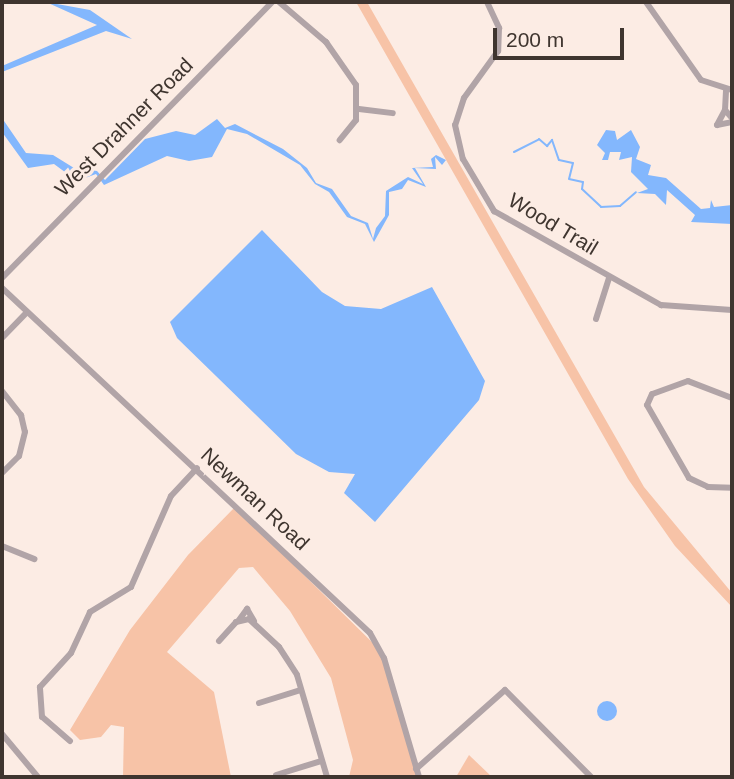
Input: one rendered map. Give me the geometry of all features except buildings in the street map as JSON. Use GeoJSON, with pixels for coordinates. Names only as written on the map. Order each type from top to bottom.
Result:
{"type":"FeatureCollection","features":[{"type":"Feature","properties":{"kind":"street","name":"West Drahner Road"},"geometry":{"type":"LineString","coordinates":[[2,278],[121,153],[272,2]]}},
{"type":"Feature","properties":{"kind":"street"},"geometry":{"type":"LineString","coordinates":[[279,2],[350,71],[359,109],[340,140]]}},
{"type":"Feature","properties":{"kind":"street","name":"Wood Trail"},"geometry":{"type":"LineString","coordinates":[[487,2],[499,28],[498,51],[458,111],[463,159],[499,216],[608,278],[672,308],[732,310]]}},
{"type":"Feature","properties":{"kind":"street"},"geometry":{"type":"LineString","coordinates":[[646,2],[696,74],[729,91],[725,110],[717,125],[732,120],[725,110]]}},
{"type":"Feature","properties":{"kind":"street"},"geometry":{"type":"LineString","coordinates":[[359,109],[393,113]]}},
{"type":"Feature","properties":{"kind":"street"},"geometry":{"type":"LineString","coordinates":[[596,319],[608,278]]}},
{"type":"Feature","properties":{"kind":"street","name":"Newman Road"},"geometry":{"type":"LineString","coordinates":[[2,288],[370,633],[384,658],[419,777]]}},
{"type":"Feature","properties":{"kind":"street"},"geometry":{"type":"LineString","coordinates":[[2,338],[27,312]]}},
{"type":"Feature","properties":{"kind":"street"},"geometry":{"type":"LineString","coordinates":[[732,398],[688,381],[659,390],[647,405],[689,478],[708,487],[732,488]]}},
{"type":"Feature","properties":{"kind":"street"},"geometry":{"type":"LineString","coordinates":[[2,391],[21,415],[25,432],[19,456],[2,473]]}},
{"type":"Feature","properties":{"kind":"street"},"geometry":{"type":"LineString","coordinates":[[70,741],[42,717],[40,687],[71,653],[90,612],[131,587],[171,496],[197,468]]}},
{"type":"Feature","properties":{"kind":"street"},"geometry":{"type":"LineString","coordinates":[[2,546],[36,559]]}},
{"type":"Feature","properties":{"kind":"street"},"geometry":{"type":"LineString","coordinates":[[219,641],[239,620],[254,621],[286,657],[301,690],[327,777]]}},
{"type":"Feature","properties":{"kind":"street"},"geometry":{"type":"LineString","coordinates":[[259,703],[301,690]]}},
{"type":"Feature","properties":{"kind":"street"},"geometry":{"type":"LineString","coordinates":[[416,769],[505,690],[591,777]]}},
{"type":"Feature","properties":{"kind":"street"},"geometry":{"type":"LineString","coordinates":[[2,734],[38,777]]}},
{"type":"Feature","properties":{"kind":"street"},"geometry":{"type":"LineString","coordinates":[[2,747],[8,740]]}},
{"type":"Feature","properties":{"kind":"street"},"geometry":{"type":"LineString","coordinates":[[276,775],[321,761]]}},
{"type":"Feature","properties":{"kind":"shaded area"},"geometry":{"type":"Polygon","coordinates":[[[356,2],[367,2],[644,487],[732,593],[732,607],[675,546],[628,479],[356,2]]]}},
{"type":"Feature","properties":{"kind":"shaded area"},"geometry":{"type":"Polygon","coordinates":[[[235,507],[379,649],[417,777],[349,777],[353,760],[331,678],[290,611],[253,567],[239,568],[167,652],[214,692],[231,777],[123,777],[124,727],[111,725],[101,737],[80,740],[70,730],[130,630],[188,555],[235,507]]]}},
{"type":"Feature","properties":{"kind":"shaded area"},"geometry":{"type":"Polygon","coordinates":[[[469,755],[492,777],[456,777],[469,755]]]}},
{"type":"Feature","properties":{"kind":"water"},"geometry":{"type":"Polygon","coordinates":[[[46,2],[90,10],[132,39],[106,31],[2,72],[2,66],[97,25],[46,2]]]}},
{"type":"Feature","properties":{"kind":"water"},"geometry":{"type":"Polygon","coordinates":[[[2,118],[26,153],[53,155],[74,168],[97,171],[105,180],[145,139],[176,131],[195,135],[217,119],[225,128],[235,124],[283,149],[307,168],[316,183],[332,189],[351,216],[368,223],[373,239],[376,228],[385,216],[386,191],[408,177],[423,184],[412,168],[433,167],[431,159],[436,155],[446,160],[442,165],[435,157],[436,169],[415,168],[426,187],[408,180],[402,189],[389,192],[389,215],[374,242],[365,224],[347,217],[329,192],[315,184],[300,165],[247,134],[227,129],[212,157],[189,161],[167,156],[104,185],[96,174],[77,181],[54,164],[28,168],[2,132],[2,118]]]}},
{"type":"Feature","properties":{"kind":"water"},"geometry":{"type":"Polygon","coordinates":[[[606,130],[615,131],[617,140],[631,130],[640,147],[636,159],[651,165],[648,175],[666,178],[701,209],[710,208],[711,200],[714,207],[732,205],[732,224],[691,222],[695,215],[667,190],[666,205],[655,194],[637,193],[648,189],[631,172],[632,157],[619,160],[621,152],[610,152],[608,160],[602,160],[605,153],[597,145],[606,130]]]}},
{"type":"Feature","properties":{"kind":"water"},"geometry":{"type":"Polygon","coordinates":[[[262,230],[322,292],[345,306],[381,309],[432,287],[485,381],[479,400],[375,522],[344,493],[355,474],[329,472],[296,454],[177,338],[170,322],[262,230]]]}},
{"type":"Feature","properties":{"kind":"water"},"geometry":{"type":"Polygon","coordinates":[[[603,701],[611,701],[617,711],[611,721],[603,721],[597,715],[597,707],[603,701]]]}},
{"type":"Feature","properties":{"kind":"waterway"},"geometry":{"type":"LineString","coordinates":[[514,152],[539,139],[547,146],[552,140],[559,160],[573,163],[569,179],[583,182],[582,189],[601,207],[620,206],[636,192]]}}]}
